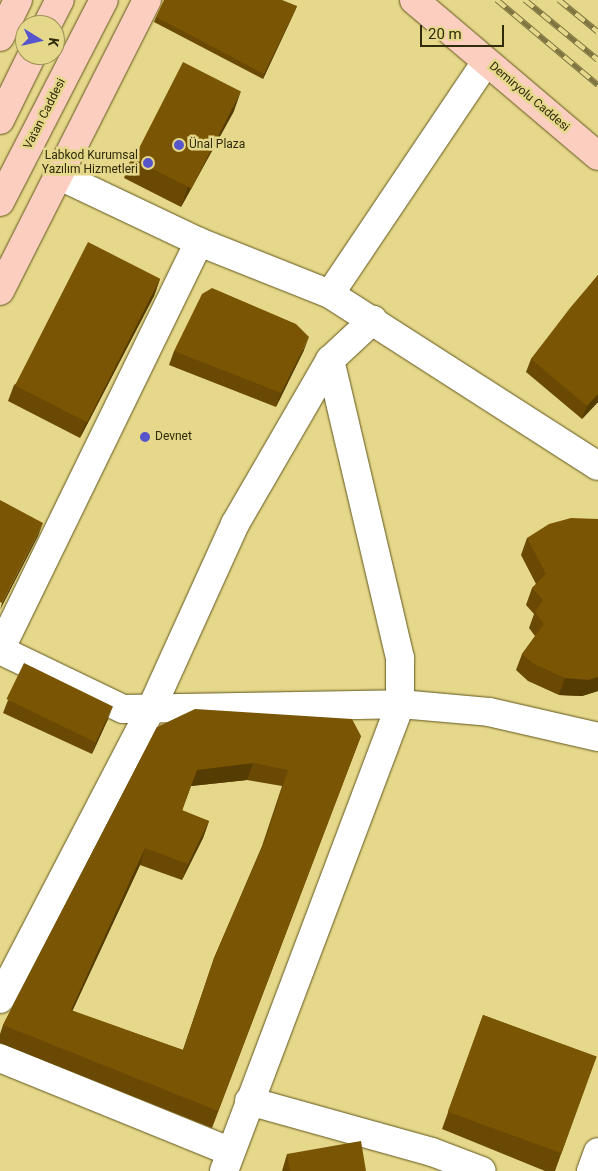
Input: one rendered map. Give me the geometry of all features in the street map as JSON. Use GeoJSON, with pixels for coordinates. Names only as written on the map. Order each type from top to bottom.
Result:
{"type":"FeatureCollection","features":[{"type":"Feature","properties":{"kind":"main road"},"geometry":{"type":"LineString","coordinates":[[0,36],[18,0]]}},
{"type":"Feature","properties":{"kind":"main road"},"geometry":{"type":"LineString","coordinates":[[52,15],[60,0]]}},
{"type":"Feature","properties":{"kind":"main road","name":"Vatan Caddesi"},"geometry":{"type":"LineString","coordinates":[[0,202],[104,0]]}},
{"type":"Feature","properties":{"kind":"main road"},"geometry":{"type":"LineString","coordinates":[[0,291],[147,0]]}},
{"type":"Feature","properties":{"kind":"main road","name":"Demiryolu Caddesi"},"geometry":{"type":"LineString","coordinates":[[414,0],[598,156]]}},
{"type":"Feature","properties":{"kind":"main road"},"geometry":{"type":"LineString","coordinates":[[0,120],[27,65]]}},
{"type":"Feature","properties":{"kind":"street"},"geometry":{"type":"LineString","coordinates":[[330,294],[486,62]]}},
{"type":"Feature","properties":{"kind":"street"},"geometry":{"type":"LineString","coordinates":[[58,175],[199,242],[330,294],[598,466]]}},
{"type":"Feature","properties":{"kind":"street"},"geometry":{"type":"LineString","coordinates":[[199,242],[0,650],[123,709],[400,704],[489,712],[598,737]]}},
{"type":"Feature","properties":{"kind":"street"},"geometry":{"type":"LineString","coordinates":[[0,999],[152,707],[235,524],[330,360],[373,320]]}},
{"type":"Feature","properties":{"kind":"street"},"geometry":{"type":"LineString","coordinates":[[0,1058],[227,1161],[400,704],[400,658],[330,360]]}},
{"type":"Feature","properties":{"kind":"street"},"geometry":{"type":"LineString","coordinates":[[250,1100],[432,1152],[482,1171]]}},
{"type":"Feature","properties":{"kind":"street"},"geometry":{"type":"LineString","coordinates":[[591,1171],[598,1152]]}},
{"type":"Feature","properties":{"kind":"building"},"geometry":{"type":"Polygon","coordinates":[[[164,0],[282,0],[297,6],[264,74],[156,17],[164,0]]]}},
{"type":"Feature","properties":{"kind":"building","name":"Ünal Plaza"},"geometry":{"type":"Polygon","coordinates":[[[183,62],[241,92],[191,189],[134,159],[183,62]]]}},
{"type":"Feature","properties":{"kind":"building"},"geometry":{"type":"Polygon","coordinates":[[[88,242],[160,279],[87,422],[15,385],[88,242]]]}},
{"type":"Feature","properties":{"kind":"building"},"geometry":{"type":"Polygon","coordinates":[[[598,275],[598,394],[587,406],[531,359],[598,275]]]}},
{"type":"Feature","properties":{"kind":"building"},"geometry":{"type":"Polygon","coordinates":[[[212,288],[296,324],[309,337],[281,393],[174,351],[202,294],[212,288]]]}},
{"type":"Feature","properties":{"kind":"building"},"geometry":{"type":"Polygon","coordinates":[[[0,500],[43,523],[2,603],[0,602],[0,500]]]}},
{"type":"Feature","properties":{"kind":"building"},"geometry":{"type":"Polygon","coordinates":[[[571,518],[598,519],[598,677],[588,680],[565,678],[534,664],[522,654],[544,624],[535,612],[543,600],[532,588],[546,574],[527,538],[549,524],[571,518]]]}},
{"type":"Feature","properties":{"kind":"building"},"geometry":{"type":"Polygon","coordinates":[[[24,663],[113,706],[95,742],[6,699],[24,663]]]}},
{"type":"Feature","properties":{"kind":"building"},"geometry":{"type":"Polygon","coordinates":[[[195,709],[352,719],[361,736],[218,1111],[3,1025],[157,727],[195,709]],[[253,763],[197,770],[182,810],[209,821],[188,864],[145,848],[71,1010],[183,1050],[214,958],[265,841],[288,770],[253,763]]]}},
{"type":"Feature","properties":{"kind":"building"},"geometry":{"type":"Polygon","coordinates":[[[483,1015],[597,1056],[561,1153],[448,1112],[483,1015]]]}},
{"type":"Feature","properties":{"kind":"building"},"geometry":{"type":"Polygon","coordinates":[[[361,1141],[366,1171],[290,1171],[287,1154],[361,1141]]]}},
{"type":"Feature","properties":{"kind":"railway"},"geometry":{"type":"LineString","coordinates":[[497,0],[598,85]]}},
{"type":"Feature","properties":{"kind":"railway"},"geometry":{"type":"LineString","coordinates":[[525,0],[598,60]]}},
{"type":"Feature","properties":{"kind":"railway"},"geometry":{"type":"LineString","coordinates":[[559,0],[598,32]]}},
{"type":"Feature","properties":{"kind":"place","name":"Ünal Plaza"},"geometry":{"type":"Point","coordinates":[179,145]}},
{"type":"Feature","properties":{"kind":"place","name":"Labkod Kurumsal Yazılım Hizmetleri"},"geometry":{"type":"Point","coordinates":[148,163]}},
{"type":"Feature","properties":{"kind":"place","name":"Devnet"},"geometry":{"type":"Point","coordinates":[145,437]}}]}
